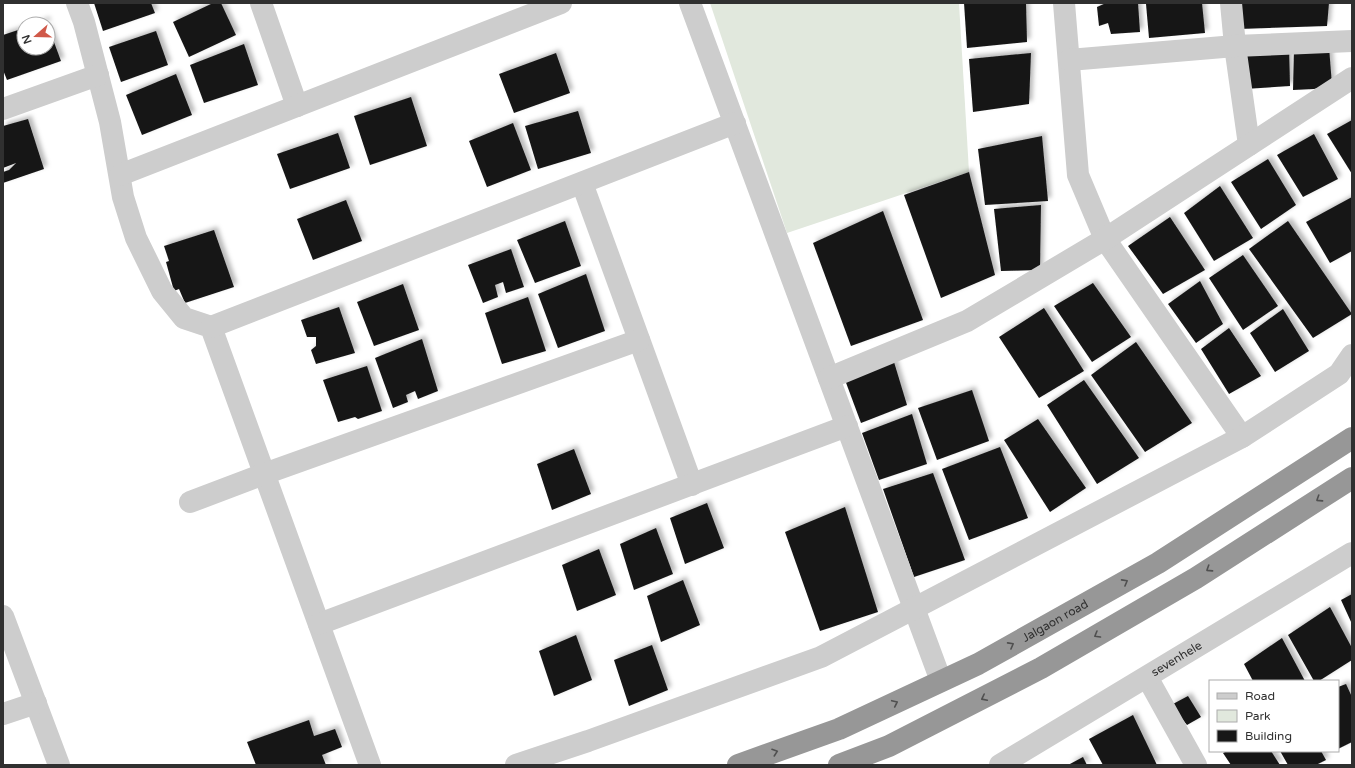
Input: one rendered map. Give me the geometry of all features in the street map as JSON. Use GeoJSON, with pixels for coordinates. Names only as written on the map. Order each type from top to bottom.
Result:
{"type":"FeatureCollection","features":[{"type":"Feature","properties":{"kind":"highway","name":"Jalgaon road"},"geometry":{"type":"LineString","coordinates":[[738,765],[839,729],[978,664],[1158,563],[1352,438]]}},
{"type":"Feature","properties":{"kind":"highway"},"geometry":{"type":"LineString","coordinates":[[839,765],[889,746],[1041,668],[1196,578],[1352,478]]}},
{"type":"Feature","properties":{"kind":"street"},"geometry":{"type":"LineString","coordinates":[[77,3],[84,22],[110,122],[123,197],[136,238],[162,292],[184,318],[211,327],[735,123]]}},
{"type":"Feature","properties":{"kind":"street"},"geometry":{"type":"LineString","coordinates":[[261,3],[297,106]]}},
{"type":"Feature","properties":{"kind":"street"},"geometry":{"type":"LineString","coordinates":[[120,175],[561,3]]}},
{"type":"Feature","properties":{"kind":"street"},"geometry":{"type":"LineString","coordinates":[[690,3],[941,681]]}},
{"type":"Feature","properties":{"kind":"street"},"geometry":{"type":"LineString","coordinates":[[1064,3],[1078,175],[1106,239],[1242,437]]}},
{"type":"Feature","properties":{"kind":"street"},"geometry":{"type":"LineString","coordinates":[[1231,3],[1235,46],[1249,145]]}},
{"type":"Feature","properties":{"kind":"street"},"geometry":{"type":"LineString","coordinates":[[1069,60],[1235,46],[1352,41]]}},
{"type":"Feature","properties":{"kind":"street"},"geometry":{"type":"LineString","coordinates":[[3,109],[98,75]]}},
{"type":"Feature","properties":{"kind":"street"},"geometry":{"type":"LineString","coordinates":[[829,378],[967,321],[1106,239],[1352,78]]}},
{"type":"Feature","properties":{"kind":"street"},"geometry":{"type":"LineString","coordinates":[[582,183],[692,485]]}},
{"type":"Feature","properties":{"kind":"street"},"geometry":{"type":"LineString","coordinates":[[211,327],[370,765]]}},
{"type":"Feature","properties":{"kind":"street"},"geometry":{"type":"LineString","coordinates":[[190,502],[264,474],[639,340]]}},
{"type":"Feature","properties":{"kind":"street"},"geometry":{"type":"LineString","coordinates":[[516,765],[588,741],[821,657],[1242,437],[1339,374],[1352,355]]}},
{"type":"Feature","properties":{"kind":"street"},"geometry":{"type":"LineString","coordinates":[[319,624],[847,426]]}},
{"type":"Feature","properties":{"kind":"street","name":"sevenhele"},"geometry":{"type":"LineString","coordinates":[[1000,765],[1352,553]]}},
{"type":"Feature","properties":{"kind":"street"},"geometry":{"type":"LineString","coordinates":[[3,616],[59,765]]}},
{"type":"Feature","properties":{"kind":"street"},"geometry":{"type":"LineString","coordinates":[[1146,677],[1196,765]]}},
{"type":"Feature","properties":{"kind":"street"},"geometry":{"type":"LineString","coordinates":[[3,714],[36,703]]}},
{"type":"Feature","properties":{"kind":"green space"},"geometry":{"type":"Polygon","coordinates":[[[710,3],[959,3],[969,172],[787,233],[710,3]]]}},
{"type":"Feature","properties":{"kind":"building"},"geometry":{"type":"Polygon","coordinates":[[[94,3],[151,3],[155,13],[103,31],[94,3]]]}},
{"type":"Feature","properties":{"kind":"building"},"geometry":{"type":"Polygon","coordinates":[[[213,3],[221,3],[236,35],[189,57],[173,22],[213,3]]]}},
{"type":"Feature","properties":{"kind":"building"},"geometry":{"type":"Polygon","coordinates":[[[964,3],[1026,3],[1027,42],[967,48],[964,3]]]}},
{"type":"Feature","properties":{"kind":"building"},"geometry":{"type":"Polygon","coordinates":[[[1106,3],[1138,3],[1140,32],[1111,34],[1108,23],[1099,26],[1097,7],[1106,3]]]}},
{"type":"Feature","properties":{"kind":"building"},"geometry":{"type":"Polygon","coordinates":[[[1202,3],[1205,33],[1149,38],[1146,4],[1202,3]]]}},
{"type":"Feature","properties":{"kind":"building"},"geometry":{"type":"Polygon","coordinates":[[[1236,3],[1329,3],[1327,26],[1239,29],[1236,3]]]}},
{"type":"Feature","properties":{"kind":"building"},"geometry":{"type":"Polygon","coordinates":[[[16,31],[16,56],[56,56],[56,48],[61,61],[7,80],[3,70],[3,35],[16,31]]]}},
{"type":"Feature","properties":{"kind":"building"},"geometry":{"type":"Polygon","coordinates":[[[156,31],[168,65],[121,82],[109,47],[156,31]]]}},
{"type":"Feature","properties":{"kind":"building"},"geometry":{"type":"Polygon","coordinates":[[[244,44],[258,85],[204,103],[190,65],[244,44]]]}},
{"type":"Feature","properties":{"kind":"building"},"geometry":{"type":"Polygon","coordinates":[[[1289,46],[1290,86],[1245,89],[1239,50],[1289,46]]]}},
{"type":"Feature","properties":{"kind":"building"},"geometry":{"type":"Polygon","coordinates":[[[1329,47],[1332,85],[1314,89],[1293,90],[1294,49],[1329,47]]]}},
{"type":"Feature","properties":{"kind":"building"},"geometry":{"type":"Polygon","coordinates":[[[556,53],[570,93],[514,113],[499,74],[556,53]]]}},
{"type":"Feature","properties":{"kind":"building"},"geometry":{"type":"Polygon","coordinates":[[[1031,53],[1029,104],[973,112],[969,59],[1031,53]]]}},
{"type":"Feature","properties":{"kind":"building"},"geometry":{"type":"Polygon","coordinates":[[[176,74],[192,115],[142,135],[126,95],[176,74]]]}},
{"type":"Feature","properties":{"kind":"building"},"geometry":{"type":"Polygon","coordinates":[[[411,97],[427,146],[370,165],[354,116],[411,97]]]}},
{"type":"Feature","properties":{"kind":"building"},"geometry":{"type":"Polygon","coordinates":[[[578,111],[591,153],[538,169],[525,126],[578,111]]]}},
{"type":"Feature","properties":{"kind":"building"},"geometry":{"type":"Polygon","coordinates":[[[28,119],[44,169],[3,183],[3,172],[9,170],[16,163],[3,168],[3,126],[28,119]]]}},
{"type":"Feature","properties":{"kind":"building"},"geometry":{"type":"Polygon","coordinates":[[[1352,120],[1352,174],[1327,134],[1352,120]]]}},
{"type":"Feature","properties":{"kind":"building"},"geometry":{"type":"Polygon","coordinates":[[[513,123],[531,170],[487,187],[469,141],[513,123]]]}},
{"type":"Feature","properties":{"kind":"building"},"geometry":{"type":"Polygon","coordinates":[[[338,133],[350,168],[290,189],[277,154],[338,133]]]}},
{"type":"Feature","properties":{"kind":"building"},"geometry":{"type":"Polygon","coordinates":[[[1314,134],[1338,179],[1303,197],[1277,155],[1314,134]]]}},
{"type":"Feature","properties":{"kind":"building"},"geometry":{"type":"Polygon","coordinates":[[[1042,136],[1048,201],[985,205],[978,149],[1042,136]]]}},
{"type":"Feature","properties":{"kind":"building"},"geometry":{"type":"Polygon","coordinates":[[[1268,159],[1296,205],[1261,229],[1231,182],[1268,159]]]}},
{"type":"Feature","properties":{"kind":"building"},"geometry":{"type":"Polygon","coordinates":[[[969,172],[995,275],[941,298],[904,195],[969,172]]]}},
{"type":"Feature","properties":{"kind":"building"},"geometry":{"type":"Polygon","coordinates":[[[1220,186],[1253,238],[1214,261],[1184,213],[1220,186]]]}},
{"type":"Feature","properties":{"kind":"building"},"geometry":{"type":"Polygon","coordinates":[[[1352,197],[1352,251],[1330,263],[1306,222],[1352,197]]]}},
{"type":"Feature","properties":{"kind":"building"},"geometry":{"type":"Polygon","coordinates":[[[346,200],[362,241],[313,260],[297,219],[346,200]]]}},
{"type":"Feature","properties":{"kind":"building"},"geometry":{"type":"Polygon","coordinates":[[[1041,205],[1040,270],[1001,271],[994,209],[1041,205]]]}},
{"type":"Feature","properties":{"kind":"building"},"geometry":{"type":"Polygon","coordinates":[[[883,211],[923,320],[851,346],[813,243],[883,211]]]}},
{"type":"Feature","properties":{"kind":"building"},"geometry":{"type":"Polygon","coordinates":[[[1170,217],[1205,270],[1163,294],[1128,246],[1170,217]]]}},
{"type":"Feature","properties":{"kind":"building"},"geometry":{"type":"Polygon","coordinates":[[[565,221],[581,266],[535,283],[517,240],[565,221]]]}},
{"type":"Feature","properties":{"kind":"building"},"geometry":{"type":"Polygon","coordinates":[[[1288,221],[1352,314],[1313,338],[1249,249],[1288,221]]]}},
{"type":"Feature","properties":{"kind":"building"},"geometry":{"type":"Polygon","coordinates":[[[214,230],[234,287],[185,303],[179,289],[174,291],[166,262],[169,261],[164,246],[214,230]]]}},
{"type":"Feature","properties":{"kind":"building"},"geometry":{"type":"Polygon","coordinates":[[[511,249],[524,287],[506,293],[503,282],[495,285],[498,297],[483,303],[468,265],[511,249]]]}},
{"type":"Feature","properties":{"kind":"building"},"geometry":{"type":"Polygon","coordinates":[[[1243,255],[1278,306],[1243,330],[1209,278],[1243,255]]]}},
{"type":"Feature","properties":{"kind":"building"},"geometry":{"type":"Polygon","coordinates":[[[586,274],[605,331],[558,348],[538,294],[586,274]]]}},
{"type":"Feature","properties":{"kind":"building"},"geometry":{"type":"Polygon","coordinates":[[[1200,281],[1223,324],[1196,343],[1168,304],[1200,281]]]}},
{"type":"Feature","properties":{"kind":"building"},"geometry":{"type":"Polygon","coordinates":[[[1093,283],[1131,337],[1092,362],[1054,306],[1093,283]]]}},
{"type":"Feature","properties":{"kind":"building"},"geometry":{"type":"Polygon","coordinates":[[[403,284],[419,330],[374,346],[357,302],[403,284]]]}},
{"type":"Feature","properties":{"kind":"building"},"geometry":{"type":"Polygon","coordinates":[[[528,297],[546,351],[502,364],[485,313],[528,297]]]}},
{"type":"Feature","properties":{"kind":"building"},"geometry":{"type":"Polygon","coordinates":[[[339,307],[355,353],[316,364],[311,350],[316,346],[316,337],[307,337],[301,320],[339,307]]]}},
{"type":"Feature","properties":{"kind":"building"},"geometry":{"type":"Polygon","coordinates":[[[1044,308],[1084,371],[1039,398],[999,337],[1044,308]]]}},
{"type":"Feature","properties":{"kind":"building"},"geometry":{"type":"Polygon","coordinates":[[[1283,309],[1309,351],[1275,372],[1250,333],[1283,309]]]}},
{"type":"Feature","properties":{"kind":"building"},"geometry":{"type":"Polygon","coordinates":[[[1229,328],[1261,376],[1229,394],[1201,349],[1229,328]]]}},
{"type":"Feature","properties":{"kind":"building"},"geometry":{"type":"Polygon","coordinates":[[[422,339],[438,391],[418,399],[415,391],[406,395],[408,402],[393,408],[375,358],[422,339]]]}},
{"type":"Feature","properties":{"kind":"building"},"geometry":{"type":"Polygon","coordinates":[[[1136,342],[1192,423],[1145,452],[1091,375],[1136,342]]]}},
{"type":"Feature","properties":{"kind":"building"},"geometry":{"type":"Polygon","coordinates":[[[894,362],[907,405],[861,423],[845,380],[894,362]]]}},
{"type":"Feature","properties":{"kind":"building"},"geometry":{"type":"Polygon","coordinates":[[[367,366],[382,411],[358,419],[355,417],[338,422],[323,380],[367,366]]]}},
{"type":"Feature","properties":{"kind":"building"},"geometry":{"type":"Polygon","coordinates":[[[1084,380],[1139,458],[1097,484],[1047,405],[1084,380]]]}},
{"type":"Feature","properties":{"kind":"building"},"geometry":{"type":"Polygon","coordinates":[[[972,390],[989,441],[937,460],[918,408],[972,390]]]}},
{"type":"Feature","properties":{"kind":"building"},"geometry":{"type":"Polygon","coordinates":[[[912,414],[927,464],[879,480],[862,433],[912,414]]]}},
{"type":"Feature","properties":{"kind":"building"},"geometry":{"type":"Polygon","coordinates":[[[1038,419],[1086,488],[1050,512],[1004,440],[1038,419]]]}},
{"type":"Feature","properties":{"kind":"building"},"geometry":{"type":"Polygon","coordinates":[[[1000,447],[1028,518],[969,540],[942,469],[1000,447]]]}},
{"type":"Feature","properties":{"kind":"building"},"geometry":{"type":"Polygon","coordinates":[[[574,449],[591,494],[552,510],[537,464],[574,449]]]}},
{"type":"Feature","properties":{"kind":"building"},"geometry":{"type":"Polygon","coordinates":[[[933,473],[965,560],[914,577],[883,489],[933,473]]]}},
{"type":"Feature","properties":{"kind":"building"},"geometry":{"type":"Polygon","coordinates":[[[707,503],[724,548],[685,564],[670,518],[707,503]]]}},
{"type":"Feature","properties":{"kind":"building"},"geometry":{"type":"Polygon","coordinates":[[[845,507],[878,612],[820,631],[785,532],[845,507]]]}},
{"type":"Feature","properties":{"kind":"building"},"geometry":{"type":"Polygon","coordinates":[[[656,528],[673,574],[634,590],[620,544],[656,528]]]}},
{"type":"Feature","properties":{"kind":"building"},"geometry":{"type":"Polygon","coordinates":[[[599,549],[616,595],[577,611],[562,565],[599,549]]]}},
{"type":"Feature","properties":{"kind":"building"},"geometry":{"type":"Polygon","coordinates":[[[683,580],[700,625],[661,642],[647,596],[683,580]]]}},
{"type":"Feature","properties":{"kind":"building"},"geometry":{"type":"Polygon","coordinates":[[[1352,594],[1352,624],[1341,600],[1352,594]]]}},
{"type":"Feature","properties":{"kind":"building"},"geometry":{"type":"Polygon","coordinates":[[[1330,607],[1352,648],[1352,660],[1321,680],[1313,680],[1288,635],[1330,607]]]}},
{"type":"Feature","properties":{"kind":"building"},"geometry":{"type":"Polygon","coordinates":[[[576,635],[592,680],[554,696],[539,651],[576,635]]]}},
{"type":"Feature","properties":{"kind":"building"},"geometry":{"type":"Polygon","coordinates":[[[1282,638],[1304,680],[1252,680],[1244,664],[1282,638]]]}},
{"type":"Feature","properties":{"kind":"building"},"geometry":{"type":"Polygon","coordinates":[[[652,645],[668,690],[629,706],[614,660],[652,645]]]}},
{"type":"Feature","properties":{"kind":"building"},"geometry":{"type":"Polygon","coordinates":[[[1346,684],[1352,697],[1352,742],[1339,748],[1339,687],[1346,684]]]}},
{"type":"Feature","properties":{"kind":"building"},"geometry":{"type":"Polygon","coordinates":[[[1188,696],[1201,717],[1187,725],[1171,705],[1188,696]]]}},
{"type":"Feature","properties":{"kind":"building"},"geometry":{"type":"Polygon","coordinates":[[[1133,715],[1157,765],[1103,765],[1089,739],[1133,715]]]}},
{"type":"Feature","properties":{"kind":"building"},"geometry":{"type":"Polygon","coordinates":[[[309,720],[314,736],[335,729],[342,747],[322,755],[326,765],[256,765],[247,742],[309,720]]]}},
{"type":"Feature","properties":{"kind":"building"},"geometry":{"type":"Polygon","coordinates":[[[1272,752],[1280,765],[1231,765],[1223,753],[1272,752]]]}},
{"type":"Feature","properties":{"kind":"building"},"geometry":{"type":"Polygon","coordinates":[[[1281,752],[1322,752],[1326,760],[1316,765],[1288,765],[1281,752]]]}},
{"type":"Feature","properties":{"kind":"building"},"geometry":{"type":"Polygon","coordinates":[[[1083,757],[1087,765],[1068,765],[1083,757]]]}}]}
